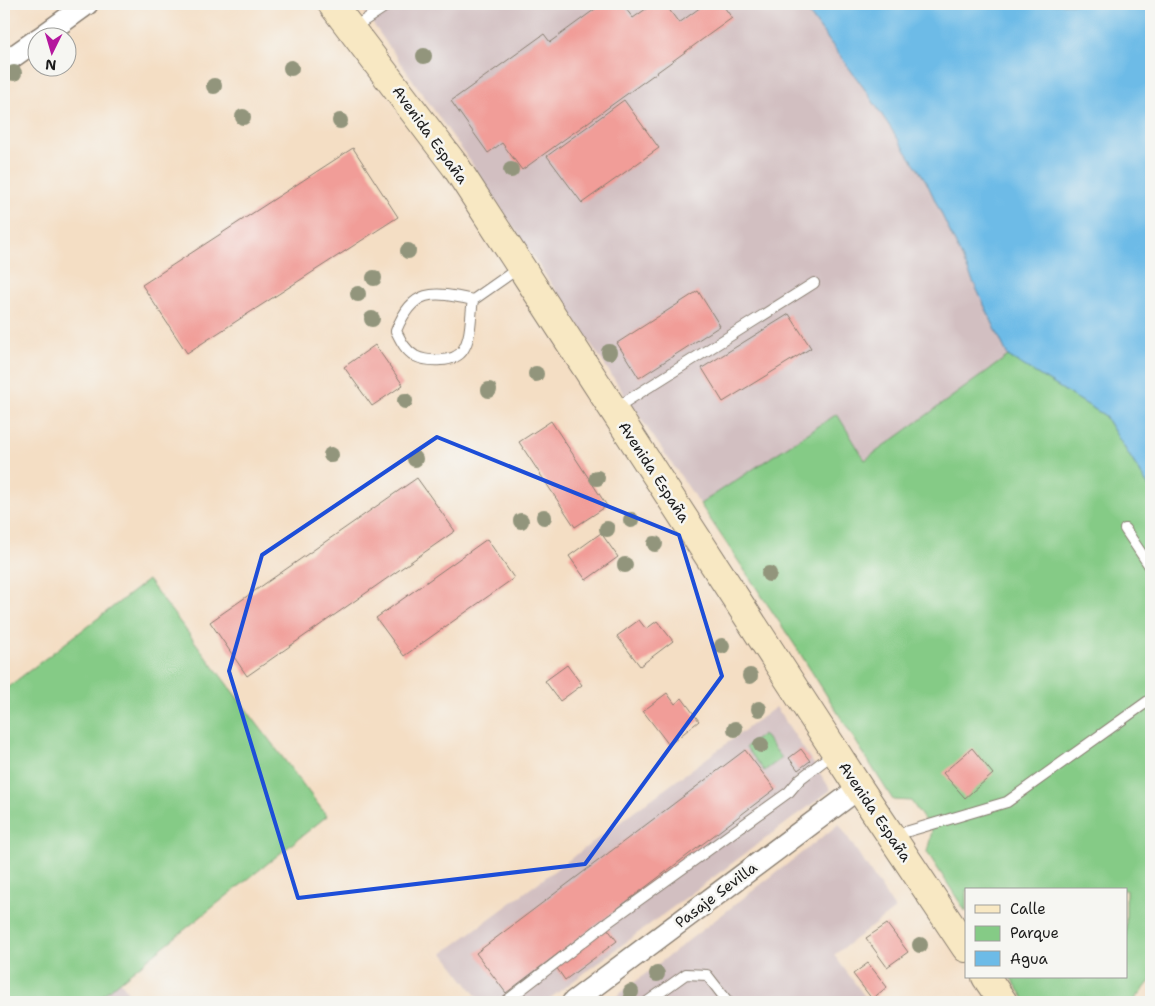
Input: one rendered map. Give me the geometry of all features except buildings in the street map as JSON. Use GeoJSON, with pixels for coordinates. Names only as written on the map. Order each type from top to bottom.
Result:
{"type":"FeatureCollection","features":[{"type":"Feature","properties":{"kind":"main road","name":"Avenida España"},"geometry":{"type":"LineString","coordinates":[[332,4],[456,168],[858,788],[965,947]]}},
{"type":"Feature","properties":{"kind":"main road"},"geometry":{"type":"LineString","coordinates":[[987,978],[1003,1002]]}},
{"type":"Feature","properties":{"kind":"street"},"geometry":{"type":"LineString","coordinates":[[52,28],[87,4]]}},
{"type":"Feature","properties":{"kind":"street"},"geometry":{"type":"LineString","coordinates":[[4,63],[28,45]]}},
{"type":"Feature","properties":{"kind":"street","name":"Pasaje Sevilla"},"geometry":{"type":"LineString","coordinates":[[579,1001],[858,788]]}},
{"type":"Feature","properties":{"kind":"lane"},"geometry":{"type":"LineString","coordinates":[[352,29],[389,4]]}},
{"type":"Feature","properties":{"kind":"lane"},"geometry":{"type":"LineString","coordinates":[[473,300],[468,338],[462,351],[452,360],[435,360],[416,356],[404,346],[396,331],[403,313],[416,299],[434,294],[473,300],[520,266]]}},
{"type":"Feature","properties":{"kind":"lane"},"geometry":{"type":"LineString","coordinates":[[613,410],[814,284]]}},
{"type":"Feature","properties":{"kind":"lane"},"geometry":{"type":"LineString","coordinates":[[1125,530],[1151,568]]}},
{"type":"Feature","properties":{"kind":"lane"},"geometry":{"type":"LineString","coordinates":[[891,836],[1007,802],[1151,699]]}},
{"type":"Feature","properties":{"kind":"lane"},"geometry":{"type":"LineString","coordinates":[[506,1002],[606,924],[789,792],[800,779],[835,752]]}},
{"type":"Feature","properties":{"kind":"lane"},"geometry":{"type":"LineString","coordinates":[[647,1002],[686,974],[707,975],[728,1002]]}},
{"type":"Feature","properties":{"kind":"highlighted area"},"geometry":{"type":"Polygon","coordinates":[[[437,437],[679,535],[722,676],[585,864],[298,898],[229,671],[262,555],[437,437]]]}},
{"type":"Feature","properties":{"kind":"shaded area"},"geometry":{"type":"Polygon","coordinates":[[[359,4],[802,4],[866,91],[926,181],[1008,356],[865,460],[837,414],[700,504],[628,400],[470,161],[359,4]]]}},
{"type":"Feature","properties":{"kind":"shaded area"},"geometry":{"type":"Polygon","coordinates":[[[776,707],[831,790],[545,1002],[481,1002],[443,953],[776,707]]]}},
{"type":"Feature","properties":{"kind":"shaded area"},"geometry":{"type":"Polygon","coordinates":[[[839,824],[895,909],[834,955],[869,1002],[609,1002],[839,824]]]}},
{"type":"Feature","properties":{"kind":"shaded area"},"geometry":{"type":"Polygon","coordinates":[[[120,981],[135,1002],[94,1002],[120,981]]]}},
{"type":"Feature","properties":{"kind":"green space"},"geometry":{"type":"Polygon","coordinates":[[[1008,356],[1104,415],[1151,490],[1151,980],[1133,1002],[1027,1002],[1011,978],[1128,978],[1128,888],[965,888],[965,910],[927,852],[932,831],[911,801],[893,800],[796,647],[700,504],[837,414],[865,460],[1008,356]]]}},
{"type":"Feature","properties":{"kind":"green space"},"geometry":{"type":"Polygon","coordinates":[[[148,580],[327,816],[94,1002],[4,1002],[4,690],[148,580]]]}},
{"type":"Feature","properties":{"kind":"green space"},"geometry":{"type":"Polygon","coordinates":[[[763,734],[782,758],[764,771],[746,747],[763,734]]]}},
{"type":"Feature","properties":{"kind":"water"},"geometry":{"type":"Polygon","coordinates":[[[802,4],[1151,4],[1151,490],[1104,415],[1008,356],[926,181],[866,91],[802,4]]]}}]}
